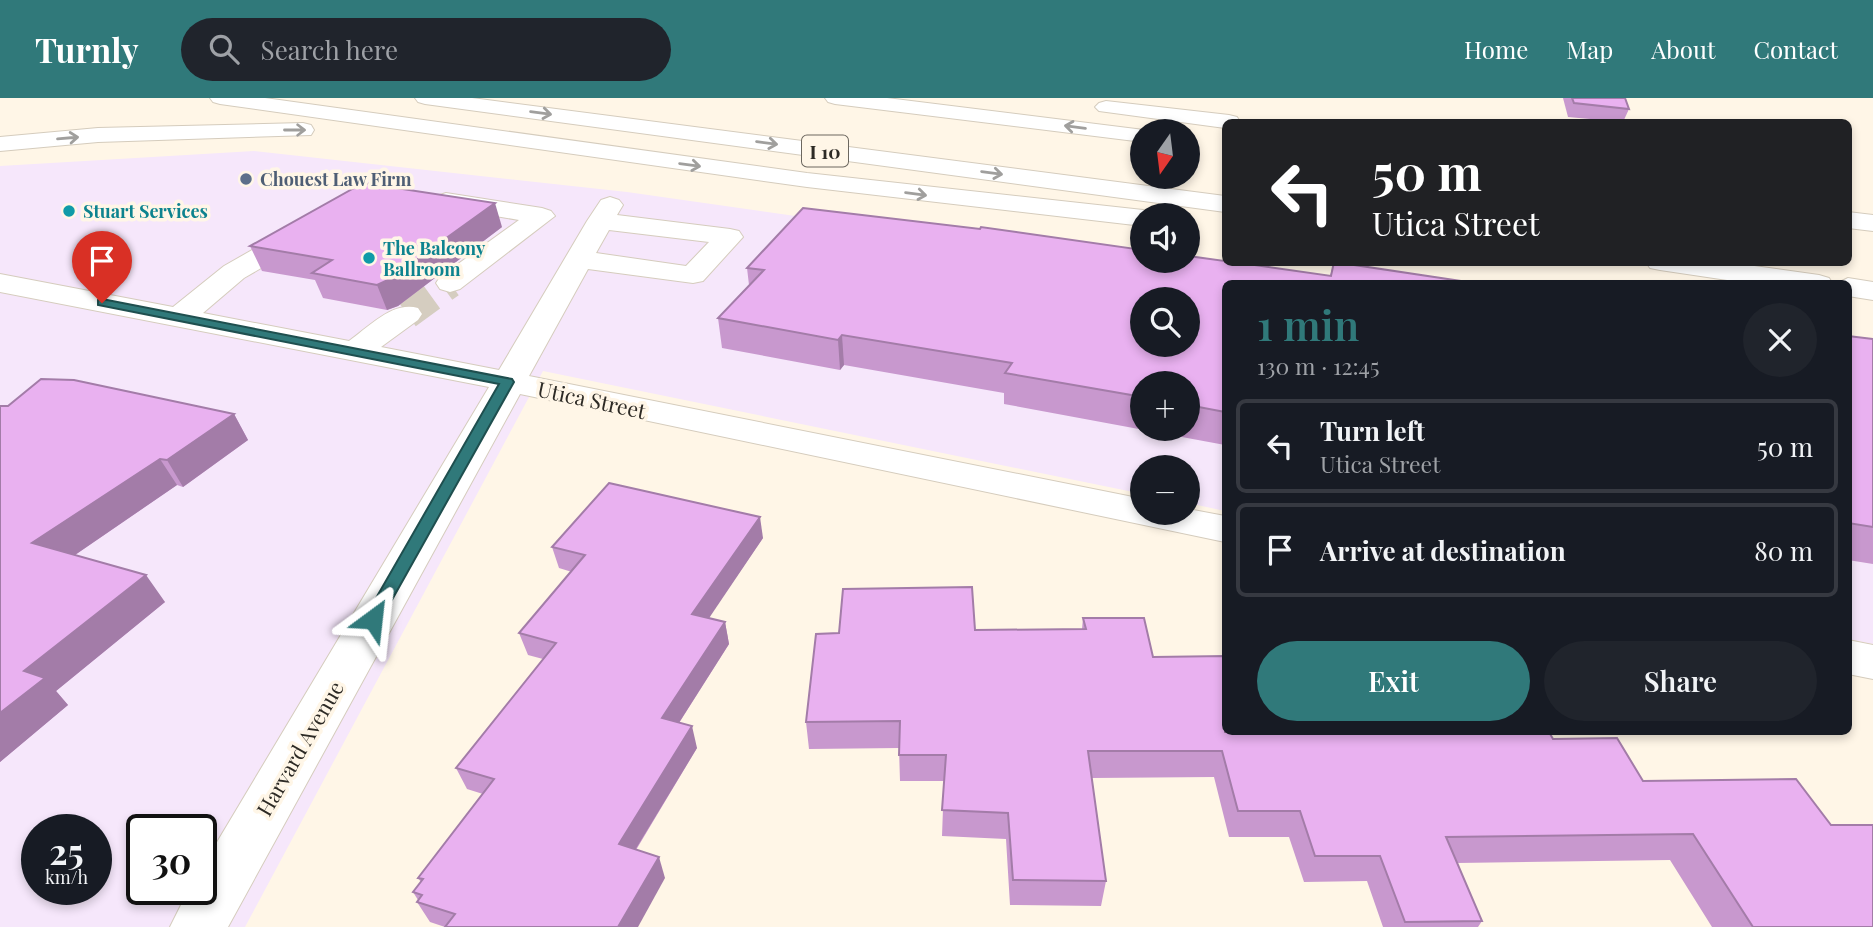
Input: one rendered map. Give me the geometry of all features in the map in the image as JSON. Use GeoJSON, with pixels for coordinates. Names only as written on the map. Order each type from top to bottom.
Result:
{"type":"FeatureCollection","features":[{"type":"Feature","properties":{"kind":"main road"},"geometry":{"type":"LineString","coordinates":[[220,98],[915,194],[1130,217]]}},
{"type":"Feature","properties":{"kind":"main road","name":"I 10"},"geometry":{"type":"LineString","coordinates":[[425,98],[1222,204]]}},
{"type":"Feature","properties":{"kind":"main road"},"geometry":{"type":"LineString","coordinates":[[835,98],[1130,133]]}},
{"type":"Feature","properties":{"kind":"main road"},"geometry":{"type":"LineString","coordinates":[[1085,104],[1222,121]]}},
{"type":"Feature","properties":{"kind":"main road"},"geometry":{"type":"LineString","coordinates":[[0,144],[124,134],[360,130],[479,138],[622,155]]}},
{"type":"Feature","properties":{"kind":"main road"},"geometry":{"type":"LineString","coordinates":[[418,197],[542,216],[450,283]]}},
{"type":"Feature","properties":{"kind":"main road","name":"Harvard Avenue"},"geometry":{"type":"LineString","coordinates":[[198,927],[508,382],[578,260],[605,213],[730,237],[693,275],[578,260]]}},
{"type":"Feature","properties":{"kind":"main road"},"geometry":{"type":"LineString","coordinates":[[1852,220],[1873,223]]}},
{"type":"Feature","properties":{"kind":"main road"},"geometry":{"type":"LineString","coordinates":[[1200,223],[1222,225]]}},
{"type":"Feature","properties":{"kind":"main road"},"geometry":{"type":"LineString","coordinates":[[179,318],[234,272],[317,225]]}},
{"type":"Feature","properties":{"kind":"main road"},"geometry":{"type":"LineString","coordinates":[[1689,266],[1790,280]]}},
{"type":"Feature","properties":{"kind":"main road","name":"Utica Street"},"geometry":{"type":"LineString","coordinates":[[0,283],[508,382],[1130,509]]}},
{"type":"Feature","properties":{"kind":"main road"},"geometry":{"type":"LineString","coordinates":[[1852,288],[1873,291]]}},
{"type":"Feature","properties":{"kind":"main road"},"geometry":{"type":"LineString","coordinates":[[354,352],[407,314]]}},
{"type":"Feature","properties":{"kind":"main road","name":"Utica Street"},"geometry":{"type":"LineString","coordinates":[[1200,524],[1222,528]]}},
{"type":"Feature","properties":{"kind":"main road"},"geometry":{"type":"LineString","coordinates":[[1852,658],[1873,662]]}},
{"type":"Feature","properties":{"kind":"shaded area"},"geometry":{"type":"Polygon","coordinates":[[[254,151],[627,192],[1130,264],[1130,273],[1196,273],[1245,280],[1222,280],[1222,510],[1200,506],[1200,455],[1130,455],[1130,491],[543,371],[245,927],[0,927],[0,166],[254,151]]]}},
{"type":"Feature","properties":{"kind":"shaded area"},"geometry":{"type":"Polygon","coordinates":[[[1852,367],[1873,370],[1873,644],[1852,640],[1852,367]]]}},
{"type":"Feature","properties":{"kind":"building"},"geometry":{"type":"Polygon","coordinates":[[[1572,98],[1625,98],[1629,109],[1574,103],[1572,98]]]}},
{"type":"Feature","properties":{"kind":"building"},"geometry":{"type":"Polygon","coordinates":[[[363,183],[495,203],[388,280],[377,285],[312,273],[332,260],[250,246],[363,183]]]}},
{"type":"Feature","properties":{"kind":"building"},"geometry":{"type":"Polygon","coordinates":[[[803,208],[981,227],[1130,248],[1130,273],[1200,273],[1200,258],[1222,261],[1222,266],[1262,266],[1331,276],[1333,266],[1361,266],[1454,280],[1222,280],[1222,411],[1200,407],[1200,371],[1130,371],[1130,395],[1005,373],[1012,363],[842,335],[838,340],[718,318],[764,270],[747,268],[803,208]]]}},
{"type":"Feature","properties":{"kind":"building"},"geometry":{"type":"Polygon","coordinates":[[[1852,336],[1873,339],[1873,527],[1852,524],[1852,336]]]}},
{"type":"Feature","properties":{"kind":"building"},"geometry":{"type":"Polygon","coordinates":[[[41,379],[74,380],[234,414],[167,460],[160,459],[32,543],[146,575],[24,671],[45,678],[0,713],[0,406],[8,406],[41,379]]]}},
{"type":"Feature","properties":{"kind":"building"},"geometry":{"type":"Polygon","coordinates":[[[609,483],[760,517],[692,614],[725,622],[662,718],[692,726],[619,844],[659,857],[618,927],[445,927],[455,914],[417,902],[422,895],[413,892],[423,879],[418,878],[494,779],[456,768],[556,643],[519,633],[585,555],[552,547],[609,483]]]}},
{"type":"Feature","properties":{"kind":"building"},"geometry":{"type":"Polygon","coordinates":[[[972,587],[975,630],[1086,629],[1083,618],[1144,618],[1153,657],[1222,656],[1222,735],[1551,735],[1553,739],[1617,738],[1643,781],[1796,779],[1831,825],[1873,825],[1873,927],[1753,927],[1693,834],[1446,837],[1482,921],[1405,922],[1380,856],[1315,856],[1300,811],[1238,811],[1222,751],[1088,751],[1106,881],[1013,880],[1008,813],[942,810],[946,755],[899,755],[900,721],[806,722],[816,634],[839,633],[843,589],[972,587]]]}},
{"type":"Feature","properties":{"kind":"tunnel"},"geometry":{"type":"LineString","coordinates":[[407,314],[450,283]]}},
{"type":"Feature","properties":{"kind":"place","name":"Chouest Law Firm"},"geometry":{"type":"Point","coordinates":[246,179]}},
{"type":"Feature","properties":{"kind":"place","name":"Stuart Services"},"geometry":{"type":"Point","coordinates":[69,211]}},
{"type":"Feature","properties":{"kind":"place","name":"The Balcony Ballroom"},"geometry":{"type":"Point","coordinates":[369,258]}},
{"type":"Feature","properties":{"kind":"route"},"geometry":{"type":"LineString","coordinates":[[102,303],[508,382],[373,619]]}}]}
